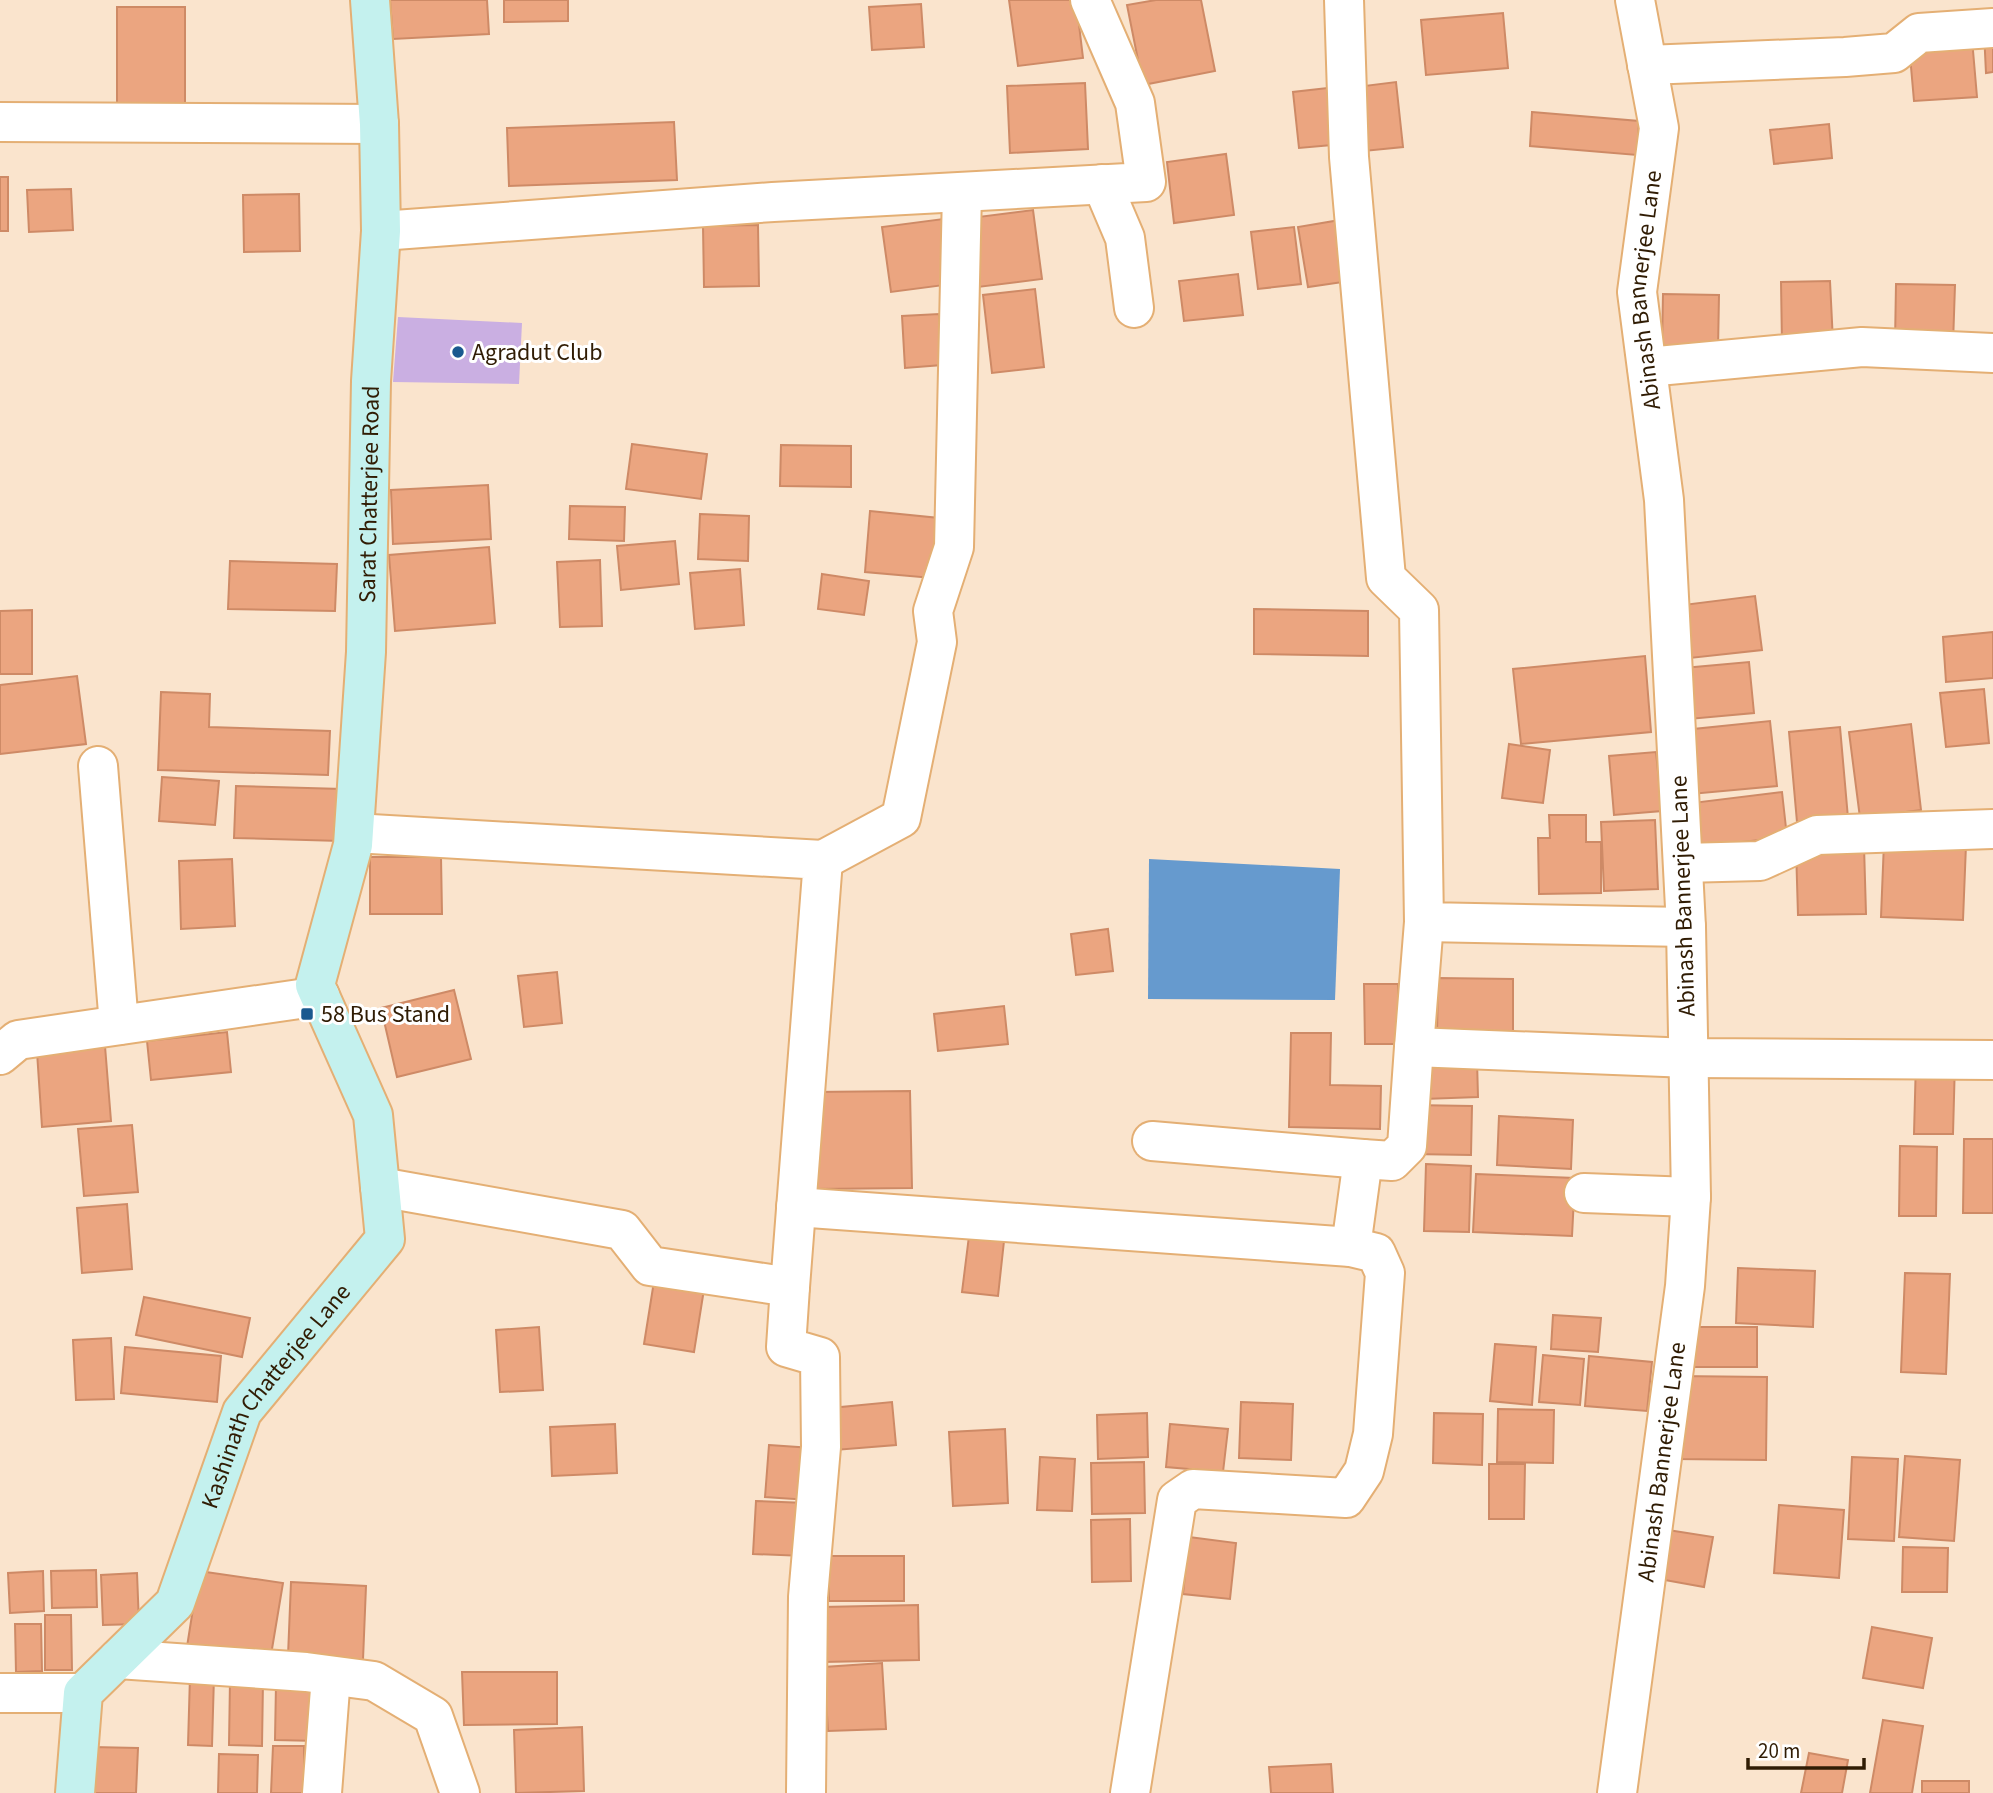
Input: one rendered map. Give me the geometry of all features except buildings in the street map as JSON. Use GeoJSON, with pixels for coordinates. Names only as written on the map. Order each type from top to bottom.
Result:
{"type":"FeatureCollection","features":[{"type":"Feature","properties":{"kind":"street","name":"Sarat Chatterjee Road"},"geometry":{"type":"LineString","coordinates":[[318,991],[354,833],[366,652],[371,382],[381,231],[379,124],[370,0]]}},
{"type":"Feature","properties":{"kind":"street"},"geometry":{"type":"LineString","coordinates":[[381,231],[773,202],[1146,182],[1135,103],[1090,0]]}},
{"type":"Feature","properties":{"kind":"street"},"geometry":{"type":"LineString","coordinates":[[1152,1141],[1392,1161],[1407,1146],[1424,922],[1419,610],[1386,578],[1349,157],[1344,0]]}},
{"type":"Feature","properties":{"kind":"street","name":"Abinash Bannerjee Lane"},"geometry":{"type":"LineString","coordinates":[[1617,1793],[1685,1286],[1691,1197],[1686,927],[1664,500],[1637,292],[1659,128],[1635,0]]}},
{"type":"Feature","properties":{"kind":"street"},"geometry":{"type":"LineString","coordinates":[[1647,65],[1894,53],[1919,33],[1993,28]]}},
{"type":"Feature","properties":{"kind":"street"},"geometry":{"type":"LineString","coordinates":[[0,122],[379,124]]}},
{"type":"Feature","properties":{"kind":"street"},"geometry":{"type":"LineString","coordinates":[[1102,184],[1125,238],[1134,308]]}},
{"type":"Feature","properties":{"kind":"street"},"geometry":{"type":"LineString","coordinates":[[354,833],[822,860],[901,818],[937,642],[933,611],[954,547],[962,192]]}},
{"type":"Feature","properties":{"kind":"street"},"geometry":{"type":"LineString","coordinates":[[1647,367],[1862,347],[1993,353]]}},
{"type":"Feature","properties":{"kind":"street"},"geometry":{"type":"LineString","coordinates":[[98,766],[119,1025]]}},
{"type":"Feature","properties":{"kind":"street"},"geometry":{"type":"LineString","coordinates":[[1683,863],[1760,861],[1817,835],[1993,829]]}},
{"type":"Feature","properties":{"kind":"street"},"geometry":{"type":"LineString","coordinates":[[806,1793],[808,1597],[821,1447],[820,1357],[786,1347],[822,860]]}},
{"type":"Feature","properties":{"kind":"street"},"geometry":{"type":"LineString","coordinates":[[1424,922],[1686,927]]}},
{"type":"Feature","properties":{"kind":"street"},"geometry":{"type":"LineString","coordinates":[[1,1048],[18,1040],[318,991]]}},
{"type":"Feature","properties":{"kind":"street","name":"Kashinath Chatterjee Lane"},"geometry":{"type":"LineString","coordinates":[[83,1693],[175,1603],[242,1412],[385,1239],[373,1115],[318,991]]}},
{"type":"Feature","properties":{"kind":"street"},"geometry":{"type":"LineString","coordinates":[[1414,1047],[1690,1058],[1993,1060]]}},
{"type":"Feature","properties":{"kind":"street"},"geometry":{"type":"LineString","coordinates":[[1350,1247],[1363,1159]]}},
{"type":"Feature","properties":{"kind":"street"},"geometry":{"type":"LineString","coordinates":[[380,1187],[622,1230],[650,1266],[790,1287]]}},
{"type":"Feature","properties":{"kind":"street"},"geometry":{"type":"LineString","coordinates":[[1584,1193],[1691,1197]]}},
{"type":"Feature","properties":{"kind":"street"},"geometry":{"type":"LineString","coordinates":[[796,1207],[1350,1247],[1377,1253],[1385,1273],[1373,1434],[1364,1471],[1346,1498],[1193,1489],[1177,1500],[1129,1793]]}},
{"type":"Feature","properties":{"kind":"street"},"geometry":{"type":"LineString","coordinates":[[118,1659],[374,1681],[433,1716],[460,1793]]}},
{"type":"Feature","properties":{"kind":"street"},"geometry":{"type":"LineString","coordinates":[[322,1793],[331,1676]]}},
{"type":"Feature","properties":{"kind":"street"},"geometry":{"type":"LineString","coordinates":[[0,1693],[83,1693],[75,1793]]}},
{"type":"Feature","properties":{"kind":"shaded area","name":"Agradut Club"},"geometry":{"type":"Polygon","coordinates":[[[398,317],[522,323],[519,384],[393,382],[398,317]]]}},
{"type":"Feature","properties":{"kind":"water"},"geometry":{"type":"Polygon","coordinates":[[[1149,859],[1340,869],[1335,1000],[1148,999],[1149,859]]]}},
{"type":"Feature","properties":{"kind":"place","name":"Agradut Club"},"geometry":{"type":"Point","coordinates":[458,352]}},
{"type":"Feature","properties":{"kind":"place","name":"58 Bus Stand"},"geometry":{"type":"Point","coordinates":[307,1014]}}]}
